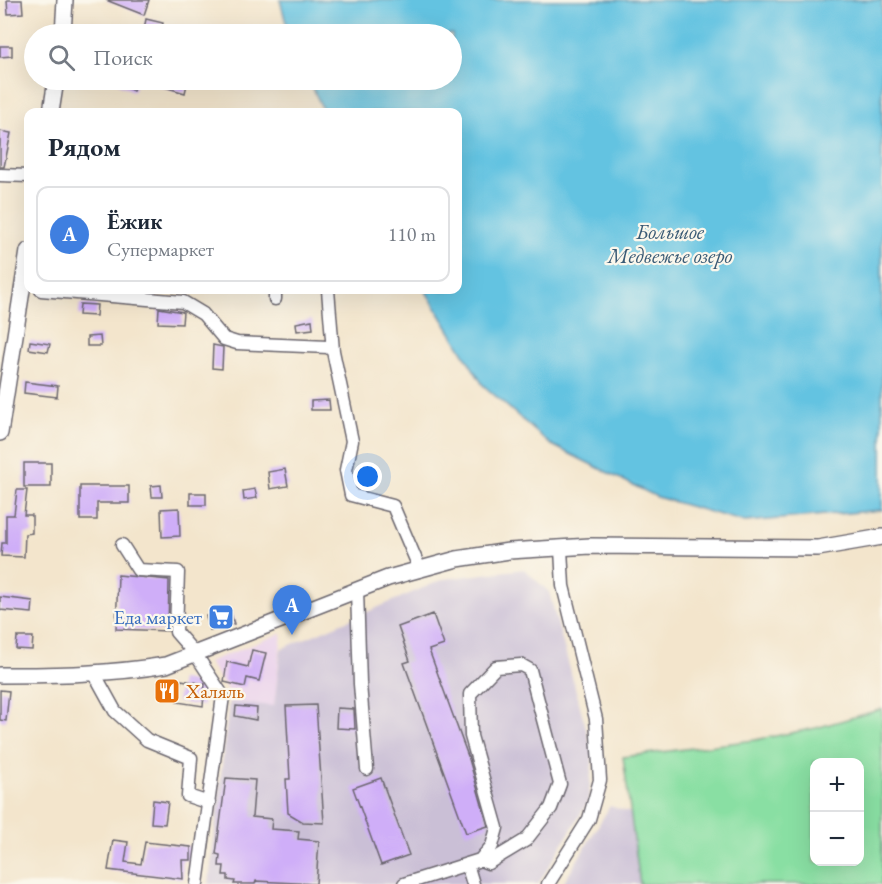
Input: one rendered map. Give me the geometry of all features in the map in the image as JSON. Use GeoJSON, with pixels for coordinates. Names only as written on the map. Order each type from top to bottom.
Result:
{"type":"FeatureCollection","features":[{"type":"Feature","properties":{"kind":"main road"},"geometry":{"type":"LineString","coordinates":[[64,24],[65,0]]}},
{"type":"Feature","properties":{"kind":"main road"},"geometry":{"type":"LineString","coordinates":[[52,108],[54,90]]}},
{"type":"Feature","properties":{"kind":"main road"},"geometry":{"type":"LineString","coordinates":[[0,433],[25,294]]}},
{"type":"Feature","properties":{"kind":"main road"},"geometry":{"type":"LineString","coordinates":[[0,675],[94,673],[166,665],[419,567],[509,551],[590,546],[819,548],[882,537]]}},
{"type":"Feature","properties":{"kind":"street"},"geometry":{"type":"LineString","coordinates":[[0,175],[24,176]]}},
{"type":"Feature","properties":{"kind":"street"},"geometry":{"type":"LineString","coordinates":[[89,294],[183,302],[203,314],[224,339],[237,343],[327,347],[333,351]]}},
{"type":"Feature","properties":{"kind":"street"},"geometry":{"type":"LineString","coordinates":[[328,294],[333,351],[352,441],[346,470],[351,495],[393,506],[419,567]]}},
{"type":"Feature","properties":{"kind":"street"},"geometry":{"type":"LineString","coordinates":[[122,545],[138,570],[178,572],[176,632],[196,655],[224,696],[197,884]]}},
{"type":"Feature","properties":{"kind":"street"},"geometry":{"type":"LineString","coordinates":[[548,884],[589,819],[600,780],[596,719],[563,586],[561,549]]}},
{"type":"Feature","properties":{"kind":"street"},"geometry":{"type":"LineString","coordinates":[[357,590],[360,684],[368,769]]}},
{"type":"Feature","properties":{"kind":"street"},"geometry":{"type":"LineString","coordinates":[[404,884],[480,860],[488,862],[526,840],[551,808],[560,784],[530,670],[521,665],[496,667],[470,694],[471,736],[497,828],[492,846],[480,860]]}},
{"type":"Feature","properties":{"kind":"street"},"geometry":{"type":"LineString","coordinates":[[94,673],[115,711],[147,740],[191,758],[188,796],[209,803]]}},
{"type":"Feature","properties":{"kind":"street"},"geometry":{"type":"LineString","coordinates":[[467,864],[473,884]]}},
{"type":"Feature","properties":{"kind":"shaded area"},"geometry":{"type":"Polygon","coordinates":[[[524,569],[549,592],[593,754],[588,802],[538,884],[209,884],[229,702],[274,706],[281,649],[444,579],[524,569]]]}},
{"type":"Feature","properties":{"kind":"shaded area"},"geometry":{"type":"Polygon","coordinates":[[[282,633],[274,707],[229,702],[230,693],[208,662],[282,633]]]}},
{"type":"Feature","properties":{"kind":"shaded area"},"geometry":{"type":"Polygon","coordinates":[[[610,806],[631,813],[640,884],[563,884],[610,806]]]}},
{"type":"Feature","properties":{"kind":"green space"},"geometry":{"type":"Polygon","coordinates":[[[882,709],[882,884],[640,884],[623,757],[755,740],[816,728],[882,709]]]}},
{"type":"Feature","properties":{"kind":"water","name":"Большое Медвежье озеро"},"geometry":{"type":"Polygon","coordinates":[[[280,0],[882,0],[882,510],[745,522],[657,497],[550,444],[483,385],[427,294],[462,294],[462,108],[322,108],[314,90],[462,90],[462,24],[286,24],[280,0]]]}},
{"type":"Feature","properties":{"kind":"building"},"geometry":{"type":"Polygon","coordinates":[[[7,0],[22,0],[23,13],[8,14],[7,0]]]}},
{"type":"Feature","properties":{"kind":"building"},"geometry":{"type":"Polygon","coordinates":[[[106,0],[149,0],[144,15],[106,0]]]}},
{"type":"Feature","properties":{"kind":"building"},"geometry":{"type":"Polygon","coordinates":[[[146,19],[163,23],[163,24],[145,24],[146,19]]]}},
{"type":"Feature","properties":{"kind":"building"},"geometry":{"type":"Polygon","coordinates":[[[0,46],[12,46],[12,56],[0,57],[0,46]]]}},
{"type":"Feature","properties":{"kind":"building"},"geometry":{"type":"Polygon","coordinates":[[[0,131],[11,133],[4,167],[0,167],[0,131]]]}},
{"type":"Feature","properties":{"kind":"building"},"geometry":{"type":"Polygon","coordinates":[[[80,304],[97,305],[96,316],[79,315],[80,304]]]}},
{"type":"Feature","properties":{"kind":"building"},"geometry":{"type":"Polygon","coordinates":[[[159,308],[183,312],[182,324],[158,323],[159,308]]]}},
{"type":"Feature","properties":{"kind":"building"},"geometry":{"type":"Polygon","coordinates":[[[312,320],[313,329],[297,331],[296,323],[312,320]]]}},
{"type":"Feature","properties":{"kind":"building"},"geometry":{"type":"Polygon","coordinates":[[[100,336],[101,346],[87,346],[87,337],[100,336]]]}},
{"type":"Feature","properties":{"kind":"building"},"geometry":{"type":"Polygon","coordinates":[[[30,341],[50,344],[48,352],[29,349],[30,341]]]}},
{"type":"Feature","properties":{"kind":"building"},"geometry":{"type":"Polygon","coordinates":[[[213,345],[223,347],[222,369],[212,368],[213,345]]]}},
{"type":"Feature","properties":{"kind":"building"},"geometry":{"type":"Polygon","coordinates":[[[25,382],[58,386],[57,397],[24,393],[25,382]]]}},
{"type":"Feature","properties":{"kind":"building"},"geometry":{"type":"Polygon","coordinates":[[[329,400],[330,410],[311,410],[311,401],[329,400]]]}},
{"type":"Feature","properties":{"kind":"building"},"geometry":{"type":"Polygon","coordinates":[[[24,463],[51,463],[51,487],[24,487],[24,463]]]}},
{"type":"Feature","properties":{"kind":"building"},"geometry":{"type":"Polygon","coordinates":[[[285,469],[288,486],[270,489],[268,472],[285,469]]]}},
{"type":"Feature","properties":{"kind":"building"},"geometry":{"type":"Polygon","coordinates":[[[161,485],[162,497],[152,497],[151,486],[161,485]]]}},
{"type":"Feature","properties":{"kind":"building"},"geometry":{"type":"Polygon","coordinates":[[[80,486],[129,486],[129,503],[97,503],[97,520],[80,520],[80,486]]]}},
{"type":"Feature","properties":{"kind":"building"},"geometry":{"type":"Polygon","coordinates":[[[255,489],[257,498],[244,500],[243,491],[255,489]]]}},
{"type":"Feature","properties":{"kind":"building"},"geometry":{"type":"Polygon","coordinates":[[[17,490],[27,490],[24,515],[32,515],[32,533],[25,534],[24,557],[1,556],[2,543],[6,543],[6,515],[14,515],[17,490]]]}},
{"type":"Feature","properties":{"kind":"building"},"geometry":{"type":"Polygon","coordinates":[[[190,493],[206,493],[206,505],[190,505],[190,493]]]}},
{"type":"Feature","properties":{"kind":"building"},"geometry":{"type":"Polygon","coordinates":[[[179,508],[180,536],[162,537],[161,509],[179,508]]]}},
{"type":"Feature","properties":{"kind":"building"},"geometry":{"type":"Polygon","coordinates":[[[118,575],[169,580],[168,631],[116,629],[118,575]]]}},
{"type":"Feature","properties":{"kind":"building"},"geometry":{"type":"Polygon","coordinates":[[[0,597],[33,601],[32,613],[0,610],[0,597]]]}},
{"type":"Feature","properties":{"kind":"building"},"geometry":{"type":"Polygon","coordinates":[[[230,610],[234,624],[210,630],[206,616],[230,610]]]}},
{"type":"Feature","properties":{"kind":"building"},"geometry":{"type":"Polygon","coordinates":[[[433,614],[444,645],[429,650],[469,759],[488,826],[466,833],[404,663],[410,661],[398,627],[433,614]]]}},
{"type":"Feature","properties":{"kind":"building"},"geometry":{"type":"Polygon","coordinates":[[[17,637],[33,637],[32,650],[16,649],[17,637]]]}},
{"type":"Feature","properties":{"kind":"building"},"geometry":{"type":"Polygon","coordinates":[[[252,650],[266,653],[259,681],[247,678],[245,687],[224,682],[227,662],[248,667],[252,650]]]}},
{"type":"Feature","properties":{"kind":"building"},"geometry":{"type":"Polygon","coordinates":[[[181,680],[205,684],[203,706],[177,702],[181,680]]]}},
{"type":"Feature","properties":{"kind":"building"},"geometry":{"type":"Polygon","coordinates":[[[0,690],[9,691],[6,721],[0,720],[0,690]]]}},
{"type":"Feature","properties":{"kind":"building"},"geometry":{"type":"Polygon","coordinates":[[[316,705],[324,823],[303,822],[288,813],[286,779],[290,779],[286,706],[316,705]]]}},
{"type":"Feature","properties":{"kind":"building"},"geometry":{"type":"Polygon","coordinates":[[[236,706],[257,708],[256,720],[235,716],[236,706]]]}},
{"type":"Feature","properties":{"kind":"building"},"geometry":{"type":"Polygon","coordinates":[[[337,708],[354,709],[355,729],[336,728],[337,708]]]}},
{"type":"Feature","properties":{"kind":"building"},"geometry":{"type":"Polygon","coordinates":[[[226,778],[255,780],[252,817],[272,819],[271,829],[299,831],[298,839],[319,841],[316,884],[256,881],[255,884],[234,884],[235,881],[228,880],[228,875],[223,875],[224,866],[219,866],[220,855],[216,854],[226,778]]]}},
{"type":"Feature","properties":{"kind":"building"},"geometry":{"type":"Polygon","coordinates":[[[381,778],[409,855],[381,865],[353,788],[381,778]]]}},
{"type":"Feature","properties":{"kind":"building"},"geometry":{"type":"Polygon","coordinates":[[[153,800],[168,802],[165,824],[151,823],[153,800]]]}},
{"type":"Feature","properties":{"kind":"building"},"geometry":{"type":"Polygon","coordinates":[[[113,840],[128,842],[125,862],[141,864],[145,842],[191,847],[191,860],[182,860],[183,879],[108,870],[113,840]]]}},
{"type":"Feature","properties":{"kind":"place","name":"Еда маркет"},"geometry":{"type":"Point","coordinates":[221,617]}},
{"type":"Feature","properties":{"kind":"place","name":"Ёжик"},"geometry":{"type":"Point","coordinates":[292,635]}},
{"type":"Feature","properties":{"kind":"place","name":"Халяль"},"geometry":{"type":"Point","coordinates":[167,691]}}]}
